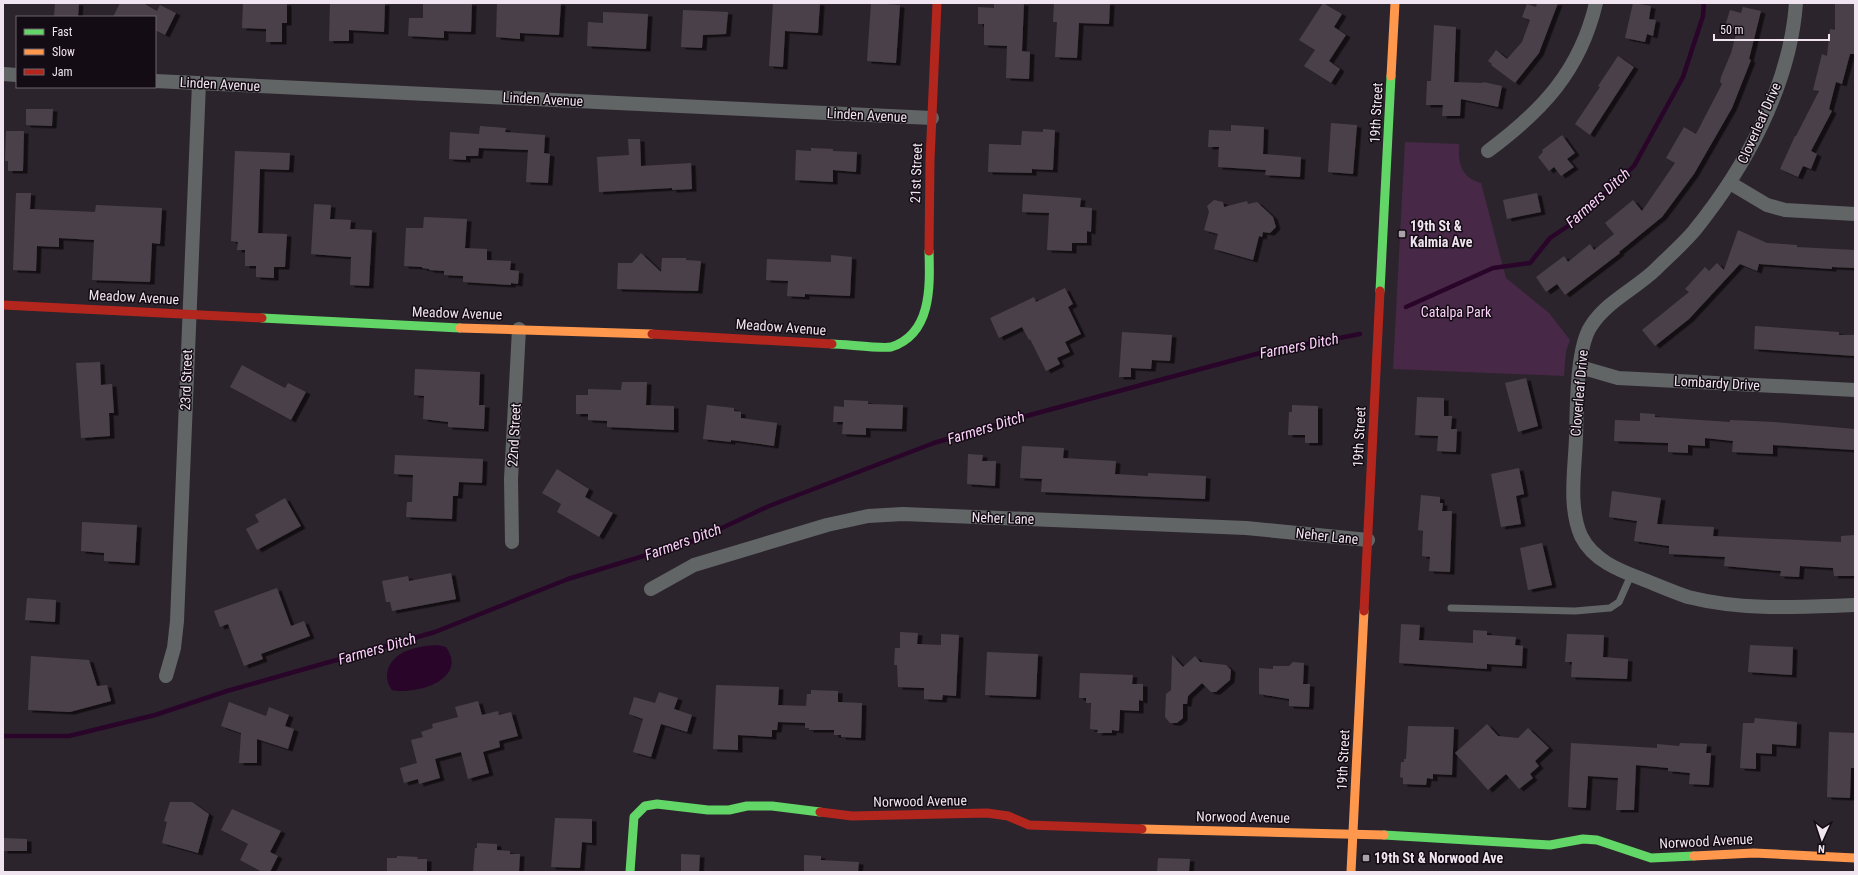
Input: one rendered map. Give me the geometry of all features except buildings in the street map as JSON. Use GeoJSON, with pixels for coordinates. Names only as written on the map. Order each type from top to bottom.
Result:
{"type":"FeatureCollection","features":[{"type":"Feature","properties":{"kind":"street","name":"21st Street"},"geometry":{"type":"LineString","coordinates":[[908,338],[915,331],[923,318],[929,283],[932,118],[937,3]]}},
{"type":"Feature","properties":{"kind":"street","name":"19th Street"},"geometry":{"type":"LineString","coordinates":[[1351,872],[1395,3]]}},
{"type":"Feature","properties":{"kind":"street"},"geometry":{"type":"LineString","coordinates":[[1488,151],[1530,117],[1563,80],[1580,50],[1593,18],[1596,3]]}},
{"type":"Feature","properties":{"kind":"street","name":"Cloverleaf Drive"},"geometry":{"type":"LineString","coordinates":[[1796,3],[1786,54],[1773,98],[1754,141],[1730,182],[1692,233],[1648,277],[1600,314],[1590,327],[1583,343],[1577,403],[1574,493],[1575,520],[1582,538],[1594,554],[1614,569],[1686,596],[1713,602],[1771,609],[1855,605]]}},
{"type":"Feature","properties":{"kind":"street"},"geometry":{"type":"LineString","coordinates":[[3,74],[16,75]]}},
{"type":"Feature","properties":{"kind":"street","name":"Linden Avenue"},"geometry":{"type":"LineString","coordinates":[[156,81],[932,118]]}},
{"type":"Feature","properties":{"kind":"street","name":"23rd Street"},"geometry":{"type":"LineString","coordinates":[[166,676],[174,648],[176,621],[199,83]]}},
{"type":"Feature","properties":{"kind":"street"},"geometry":{"type":"LineString","coordinates":[[1730,182],[1767,205],[1785,210],[1855,214]]}},
{"type":"Feature","properties":{"kind":"street","name":"Meadow Avenue"},"geometry":{"type":"LineString","coordinates":[[3,305],[519,329],[660,334],[871,347],[890,347],[908,338]]}},
{"type":"Feature","properties":{"kind":"street","name":"22nd Street"},"geometry":{"type":"LineString","coordinates":[[512,542],[512,479],[519,329]]}},
{"type":"Feature","properties":{"kind":"street","name":"Lombardy Drive"},"geometry":{"type":"LineString","coordinates":[[1580,367],[1618,378],[1855,390]]}},
{"type":"Feature","properties":{"kind":"street","name":"Neher Lane"},"geometry":{"type":"LineString","coordinates":[[652,589],[694,566],[827,525],[868,516],[903,514],[1246,528],[1368,540]]}},
{"type":"Feature","properties":{"kind":"street","name":"Norwood Avenue"},"geometry":{"type":"LineString","coordinates":[[630,872],[632,826],[634,817],[645,806],[657,804],[715,810],[729,810],[747,806],[772,806],[852,816],[987,813],[1008,816],[1029,825],[1058,827],[1353,834],[1550,845],[1583,839],[1597,840],[1651,858],[1754,853],[1855,858]]}},
{"type":"Feature","properties":{"kind":"lane"},"geometry":{"type":"LineString","coordinates":[[1451,608],[1575,611],[1610,608],[1619,602],[1631,575]]}},
{"type":"Feature","properties":{"kind":"green space","name":"Catalpa Park"},"geometry":{"type":"Polygon","coordinates":[[[1405,142],[1459,144],[1459,158],[1462,169],[1469,177],[1481,183],[1506,278],[1549,313],[1570,340],[1566,351],[1564,376],[1393,369],[1405,142]]]}},
{"type":"Feature","properties":{"kind":"shaded area"},"geometry":{"type":"Polygon","coordinates":[[[438,645],[446,647],[451,659],[450,668],[445,676],[436,683],[425,687],[402,691],[392,690],[388,682],[387,672],[391,662],[396,657],[416,648],[438,645]]]}},
{"type":"Feature","properties":{"kind":"waterway","name":"Farmers Ditch"},"geometry":{"type":"LineString","coordinates":[[1406,307],[1493,268],[1530,263],[1550,238],[1580,218],[1634,166],[1683,77],[1703,16],[1704,3]]}},
{"type":"Feature","properties":{"kind":"waterway","name":"Farmers Ditch"},"geometry":{"type":"LineString","coordinates":[[3,736],[69,736],[155,715],[227,691],[435,632],[568,579],[696,540],[769,506],[934,443],[1030,415],[1260,353],[1360,334]]}},
{"type":"Feature","properties":{"kind":"traffic: fast"},"geometry":{"type":"LineString","coordinates":[[1380,291],[1391,76]]}},
{"type":"Feature","properties":{"kind":"traffic: fast"},"geometry":{"type":"LineString","coordinates":[[832,344],[891,347],[904,341],[914,331],[921,320],[926,307],[929,279],[929,251]]}},
{"type":"Feature","properties":{"kind":"traffic: fast"},"geometry":{"type":"LineString","coordinates":[[262,318],[460,328]]}},
{"type":"Feature","properties":{"kind":"traffic: fast"},"geometry":{"type":"LineString","coordinates":[[630,872],[634,817],[645,806],[657,804],[708,810],[729,810],[747,806],[772,806],[820,812]]}},
{"type":"Feature","properties":{"kind":"traffic: fast"},"geometry":{"type":"LineString","coordinates":[[1384,835],[1550,845],[1583,839],[1597,840],[1651,858],[1694,856]]}},
{"type":"Feature","properties":{"kind":"traffic: slow"},"geometry":{"type":"LineString","coordinates":[[1391,76],[1395,3]]}},
{"type":"Feature","properties":{"kind":"traffic: slow"},"geometry":{"type":"LineString","coordinates":[[460,328],[652,334]]}},
{"type":"Feature","properties":{"kind":"traffic: slow"},"geometry":{"type":"LineString","coordinates":[[1351,872],[1364,611]]}},
{"type":"Feature","properties":{"kind":"traffic: slow"},"geometry":{"type":"LineString","coordinates":[[1142,829],[1384,835]]}},
{"type":"Feature","properties":{"kind":"traffic: slow"},"geometry":{"type":"LineString","coordinates":[[1694,856],[1754,853],[1855,858]]}},
{"type":"Feature","properties":{"kind":"traffic: jam"},"geometry":{"type":"LineString","coordinates":[[929,251],[930,160],[937,3]]}},
{"type":"Feature","properties":{"kind":"traffic: jam"},"geometry":{"type":"LineString","coordinates":[[1364,611],[1380,291]]}},
{"type":"Feature","properties":{"kind":"traffic: jam"},"geometry":{"type":"LineString","coordinates":[[3,305],[262,318]]}},
{"type":"Feature","properties":{"kind":"traffic: jam"},"geometry":{"type":"LineString","coordinates":[[652,334],[832,344]]}},
{"type":"Feature","properties":{"kind":"traffic: jam"},"geometry":{"type":"LineString","coordinates":[[820,812],[852,816],[987,813],[1008,816],[1029,825],[1142,829]]}},
{"type":"Feature","properties":{"kind":"place","name":"19th St & Kalmia Ave"},"geometry":{"type":"Point","coordinates":[1402,234]}},
{"type":"Feature","properties":{"kind":"place","name":"19th St & Norwood Ave"},"geometry":{"type":"Point","coordinates":[1366,858]}}]}
